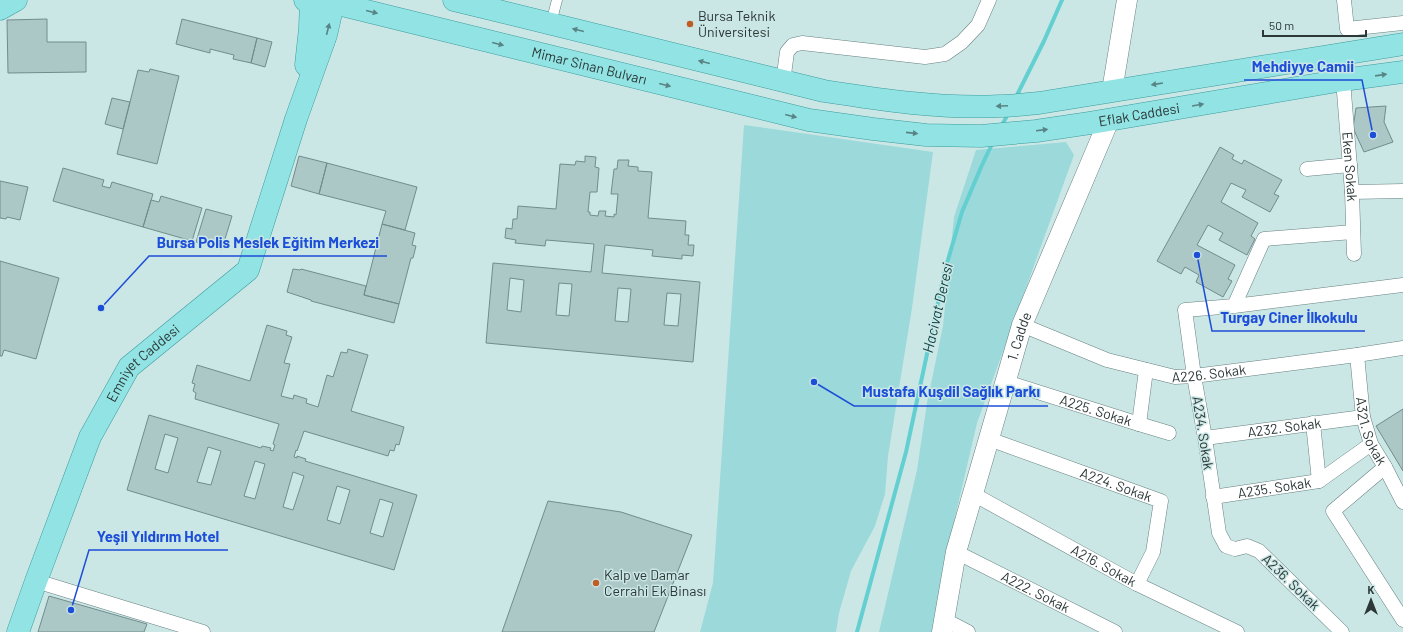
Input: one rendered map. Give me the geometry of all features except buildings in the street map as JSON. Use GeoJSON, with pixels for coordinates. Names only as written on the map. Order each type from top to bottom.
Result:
{"type":"FeatureCollection","features":[{"type":"Feature","properties":{"kind":"main road"},"geometry":{"type":"LineString","coordinates":[[0,9],[16,0]]}},
{"type":"Feature","properties":{"kind":"main road"},"geometry":{"type":"LineString","coordinates":[[296,119],[306,66],[310,28],[309,0]]}},
{"type":"Feature","properties":{"kind":"main road","name":"Mimar Sinan Bulvarı"},"geometry":{"type":"LineString","coordinates":[[309,0],[334,1],[809,120],[873,129]]}},
{"type":"Feature","properties":{"kind":"main road"},"geometry":{"type":"LineString","coordinates":[[454,0],[824,91]]}},
{"type":"Feature","properties":{"kind":"main road"},"geometry":{"type":"LineString","coordinates":[[1104,93],[1127,0]]}},
{"type":"Feature","properties":{"kind":"main road"},"geometry":{"type":"LineString","coordinates":[[296,119],[326,35],[334,1]]}},
{"type":"Feature","properties":{"kind":"main road","name":"Eflak Caddesi"},"geometry":{"type":"LineString","coordinates":[[824,91],[880,99],[960,106],[1000,106],[1039,103],[1403,44]]}},
{"type":"Feature","properties":{"kind":"main road","name":"Eflak Caddesi"},"geometry":{"type":"LineString","coordinates":[[873,129],[926,135],[980,136],[1100,122],[1343,80],[1403,72]]}},
{"type":"Feature","properties":{"kind":"main road"},"geometry":{"type":"LineString","coordinates":[[694,92],[697,84],[710,79],[734,82],[797,97],[810,97],[824,91]]}},
{"type":"Feature","properties":{"kind":"main road","name":"Emniyet Caddesi"},"geometry":{"type":"LineString","coordinates":[[18,632],[90,436],[129,367],[188,321],[248,270],[296,119]]}},
{"type":"Feature","properties":{"kind":"main road","name":"1. Cadde"},"geometry":{"type":"LineString","coordinates":[[943,626],[956,552],[1022,325],[1100,122]]}},
{"type":"Feature","properties":{"kind":"street"},"geometry":{"type":"LineString","coordinates":[[552,24],[557,0]]}},
{"type":"Feature","properties":{"kind":"street"},"geometry":{"type":"LineString","coordinates":[[783,82],[787,52],[793,45],[802,43],[925,57],[945,54],[962,42],[978,25],[989,0]]}},
{"type":"Feature","properties":{"kind":"street"},"geometry":{"type":"LineString","coordinates":[[1344,0],[1347,29],[1403,23]]}},
{"type":"Feature","properties":{"kind":"street","name":"Eken Sokak"},"geometry":{"type":"LineString","coordinates":[[1343,80],[1352,192],[1354,254]]}},
{"type":"Feature","properties":{"kind":"street"},"geometry":{"type":"LineString","coordinates":[[1307,169],[1350,166]]}},
{"type":"Feature","properties":{"kind":"street"},"geometry":{"type":"LineString","coordinates":[[1352,192],[1403,191]]}},
{"type":"Feature","properties":{"kind":"street"},"geometry":{"type":"LineString","coordinates":[[1234,306],[1264,239],[1353,232]]}},
{"type":"Feature","properties":{"kind":"street"},"geometry":{"type":"LineString","coordinates":[[1234,306],[1403,285]]}},
{"type":"Feature","properties":{"kind":"street","name":"A234. Sokak"},"geometry":{"type":"LineString","coordinates":[[1219,533],[1185,310],[1234,306]]}},
{"type":"Feature","properties":{"kind":"street","name":"A226. Sokak"},"geometry":{"type":"LineString","coordinates":[[1022,325],[1107,360],[1174,378],[1403,348]]}},
{"type":"Feature","properties":{"kind":"street","name":"A321. Sokak"},"geometry":{"type":"LineString","coordinates":[[1357,355],[1363,417],[1371,444],[1403,502]]}},
{"type":"Feature","properties":{"kind":"street","name":"A225. Sokak"},"geometry":{"type":"LineString","coordinates":[[1139,424],[1146,370]]}},
{"type":"Feature","properties":{"kind":"street","name":"A225. Sokak"},"geometry":{"type":"LineString","coordinates":[[1006,382],[1169,433]]}},
{"type":"Feature","properties":{"kind":"street","name":"A232. Sokak"},"geometry":{"type":"LineString","coordinates":[[1205,438],[1363,417]]}},
{"type":"Feature","properties":{"kind":"street"},"geometry":{"type":"LineString","coordinates":[[1313,423],[1319,481]]}},
{"type":"Feature","properties":{"kind":"street","name":"A224. Sokak"},"geometry":{"type":"LineString","coordinates":[[989,440],[1161,500],[1153,552],[1137,584]]}},
{"type":"Feature","properties":{"kind":"street","name":"A235. Sokak"},"geometry":{"type":"LineString","coordinates":[[1213,497],[1319,481],[1371,444]]}},
{"type":"Feature","properties":{"kind":"street"},"geometry":{"type":"LineString","coordinates":[[1385,467],[1333,511],[1403,620]]}},
{"type":"Feature","properties":{"kind":"street","name":"A216. Sokak"},"geometry":{"type":"LineString","coordinates":[[973,494],[1137,584],[1237,632]]}},
{"type":"Feature","properties":{"kind":"street","name":"A236. Sokak"},"geometry":{"type":"LineString","coordinates":[[1219,533],[1226,546],[1235,550],[1247,546],[1259,551],[1342,632]]}},
{"type":"Feature","properties":{"kind":"street","name":"A222. Sokak"},"geometry":{"type":"LineString","coordinates":[[956,552],[1115,632]]}},
{"type":"Feature","properties":{"kind":"street"},"geometry":{"type":"LineString","coordinates":[[36,581],[203,632]]}},
{"type":"Feature","properties":{"kind":"street"},"geometry":{"type":"LineString","coordinates":[[943,626],[968,632]]}},
{"type":"Feature","properties":{"kind":"shaded area"},"geometry":{"type":"Polygon","coordinates":[[[744,125],[933,152],[912,308],[888,456],[885,494],[875,526],[851,571],[839,613],[836,632],[700,632],[713,583],[744,125]]]}},
{"type":"Feature","properties":{"kind":"shaded area"},"geometry":{"type":"Polygon","coordinates":[[[1066,142],[1074,155],[977,423],[942,573],[936,632],[879,632],[917,470],[927,403],[943,326],[954,217],[976,150],[1066,142]]]}},
{"type":"Feature","properties":{"kind":"waterway","name":"Hacivat Deresi"},"geometry":{"type":"LineString","coordinates":[[1015,99],[1044,41],[1062,0]]}},
{"type":"Feature","properties":{"kind":"waterway","name":"Hacivat Deresi"},"geometry":{"type":"LineString","coordinates":[[1001,127],[1009,112]]}},
{"type":"Feature","properties":{"kind":"waterway","name":"Hacivat Deresi"},"geometry":{"type":"LineString","coordinates":[[857,632],[906,452],[945,270],[962,212],[993,142]]}},
{"type":"Feature","properties":{"kind":"place","name":"Bursa Teknik Üniversitesi"},"geometry":{"type":"Point","coordinates":[690,24]}},
{"type":"Feature","properties":{"kind":"place","name":"Mehdiyye Camii"},"geometry":{"type":"Point","coordinates":[1373,135]}},
{"type":"Feature","properties":{"kind":"place","name":"Turgay Ciner İlkokulu"},"geometry":{"type":"Point","coordinates":[1197,255]}},
{"type":"Feature","properties":{"kind":"place","name":"Bursa Polis Meslek Eğitim Merkezi"},"geometry":{"type":"Point","coordinates":[101,308]}},
{"type":"Feature","properties":{"kind":"place","name":"Mustafa Kuşdil Sağlık Parkı"},"geometry":{"type":"Point","coordinates":[814,382]}},
{"type":"Feature","properties":{"kind":"place","name":"Kalp ve Damar Cerrahi Ek Binası"},"geometry":{"type":"Point","coordinates":[596,583]}},
{"type":"Feature","properties":{"kind":"place","name":"Yeşil Yıldırım Hotel"},"geometry":{"type":"Point","coordinates":[71,610]}}]}
